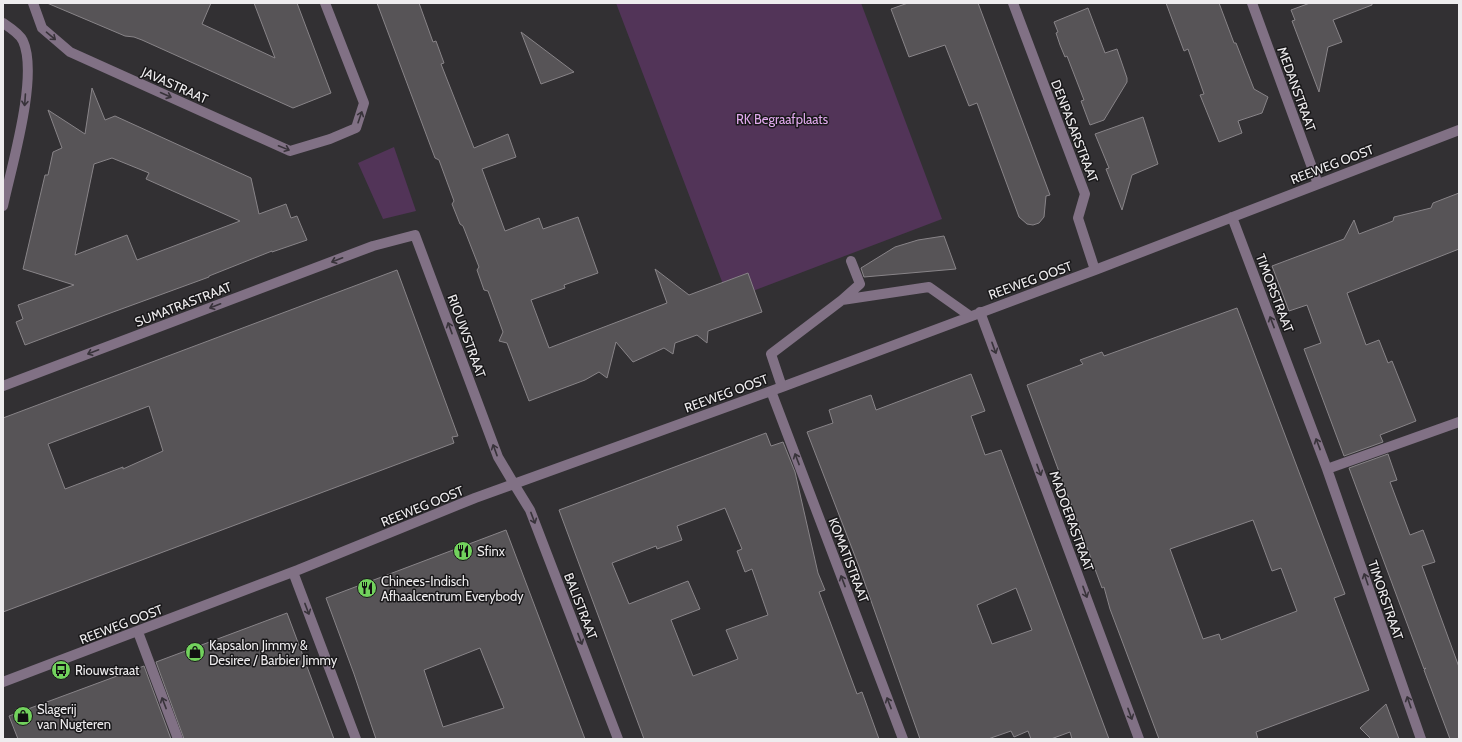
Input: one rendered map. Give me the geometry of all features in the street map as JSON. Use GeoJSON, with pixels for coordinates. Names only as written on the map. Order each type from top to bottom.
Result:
{"type":"FeatureCollection","features":[{"type":"Feature","properties":{"kind":"street","name":"JAVASTRAAT"},"geometry":{"type":"LineString","coordinates":[[33,3],[42,28],[70,52],[290,151],[330,139],[356,128],[364,103],[326,3]]}},
{"type":"Feature","properties":{"kind":"street","name":"DENPASARSTRAAT"},"geometry":{"type":"LineString","coordinates":[[1013,3],[1085,194],[1078,218],[1095,270]]}},
{"type":"Feature","properties":{"kind":"street","name":"MEDANSTRAAT"},"geometry":{"type":"LineString","coordinates":[[1252,3],[1318,184]]}},
{"type":"Feature","properties":{"kind":"street"},"geometry":{"type":"LineString","coordinates":[[3,23],[23,40],[28,61],[24,110],[3,206]]}},
{"type":"Feature","properties":{"kind":"street","name":"REEWEG OOST"},"geometry":{"type":"LineString","coordinates":[[3,682],[293,572],[475,498],[782,387],[1095,270],[1232,216],[1459,130]]}},
{"type":"Feature","properties":{"kind":"street","name":"TIMORSTRAAT"},"geometry":{"type":"LineString","coordinates":[[1232,216],[1327,469],[1421,739]]}},
{"type":"Feature","properties":{"kind":"street","name":"RIOUWSTRAAT"},"geometry":{"type":"LineString","coordinates":[[373,246],[415,235],[498,457],[514,484]]}},
{"type":"Feature","properties":{"kind":"street","name":"SUMATRASTRAAT"},"geometry":{"type":"LineString","coordinates":[[3,386],[373,246]]}},
{"type":"Feature","properties":{"kind":"street"},"geometry":{"type":"LineString","coordinates":[[782,387],[771,354],[842,300],[860,284],[851,261]]}},
{"type":"Feature","properties":{"kind":"street"},"geometry":{"type":"LineString","coordinates":[[842,300],[929,287],[970,316]]}},
{"type":"Feature","properties":{"kind":"street","name":"MADOERASTRAAT"},"geometry":{"type":"LineString","coordinates":[[980,312],[1139,739]]}},
{"type":"Feature","properties":{"kind":"street","name":"KOMATISTRAAT"},"geometry":{"type":"LineString","coordinates":[[771,391],[903,739]]}},
{"type":"Feature","properties":{"kind":"street"},"geometry":{"type":"LineString","coordinates":[[1327,469],[1459,422]]}},
{"type":"Feature","properties":{"kind":"street","name":"BALISTRAAT"},"geometry":{"type":"LineString","coordinates":[[514,484],[530,510],[618,739]]}},
{"type":"Feature","properties":{"kind":"street"},"geometry":{"type":"LineString","coordinates":[[293,572],[356,739]]}},
{"type":"Feature","properties":{"kind":"street"},"geometry":{"type":"LineString","coordinates":[[138,632],[178,739]]}},
{"type":"Feature","properties":{"kind":"green space","name":"RK Begraafplaats"},"geometry":{"type":"Polygon","coordinates":[[[616,3],[861,3],[942,219],[729,300],[616,3]]]}},
{"type":"Feature","properties":{"kind":"green space"},"geometry":{"type":"Polygon","coordinates":[[[394,147],[416,211],[383,219],[358,163],[394,147]]]}},
{"type":"Feature","properties":{"kind":"building"},"geometry":{"type":"Polygon","coordinates":[[[47,3],[211,3],[202,24],[275,58],[254,3],[297,3],[331,93],[293,108],[142,40],[125,36],[47,3]]]}},
{"type":"Feature","properties":{"kind":"building"},"geometry":{"type":"Polygon","coordinates":[[[377,3],[419,3],[433,42],[436,41],[444,63],[441,64],[474,148],[508,134],[516,157],[482,169],[505,231],[539,218],[543,229],[578,217],[598,273],[564,285],[565,288],[531,300],[549,348],[667,303],[655,269],[689,295],[748,273],[762,312],[708,331],[707,343],[697,335],[675,343],[673,354],[664,348],[633,362],[616,342],[607,378],[599,372],[585,380],[529,401],[507,343],[499,341],[503,332],[488,291],[484,290],[477,270],[479,267],[463,226],[460,224],[452,204],[454,201],[439,160],[435,158],[377,3]]]}},
{"type":"Feature","properties":{"kind":"building"},"geometry":{"type":"Polygon","coordinates":[[[908,3],[978,3],[1050,195],[1046,196],[1044,217],[1039,223],[1033,225],[1027,224],[1019,217],[977,103],[969,106],[945,45],[909,57],[891,9],[908,3]]]}},
{"type":"Feature","properties":{"kind":"building"},"geometry":{"type":"Polygon","coordinates":[[[1166,3],[1219,3],[1254,89],[1268,97],[1262,113],[1238,121],[1242,133],[1219,142],[1200,95],[1204,94],[1188,49],[1184,51],[1166,3]]]}},
{"type":"Feature","properties":{"kind":"building"},"geometry":{"type":"Polygon","coordinates":[[[1310,3],[1372,3],[1372,5],[1333,20],[1342,42],[1328,47],[1319,92],[1292,21],[1295,20],[1291,10],[1310,3]]]}},
{"type":"Feature","properties":{"kind":"building"},"geometry":{"type":"Polygon","coordinates":[[[1088,8],[1105,53],[1117,49],[1127,78],[1127,82],[1104,120],[1090,125],[1081,101],[1084,100],[1067,56],[1065,57],[1060,45],[1056,33],[1058,32],[1054,22],[1088,8]]]}},
{"type":"Feature","properties":{"kind":"building"},"geometry":{"type":"Polygon","coordinates":[[[521,32],[574,72],[541,84],[521,32]]]}},
{"type":"Feature","properties":{"kind":"building"},"geometry":{"type":"Polygon","coordinates":[[[92,88],[105,120],[115,116],[251,178],[259,214],[286,204],[291,218],[297,216],[307,240],[272,251],[209,277],[25,345],[16,322],[23,319],[18,305],[74,285],[23,269],[45,175],[48,175],[53,152],[62,148],[48,110],[85,134],[92,88]],[[112,158],[94,164],[75,255],[127,235],[137,260],[240,221],[146,179],[149,173],[112,158]]]}},
{"type":"Feature","properties":{"kind":"building"},"geometry":{"type":"Polygon","coordinates":[[[1143,117],[1158,164],[1132,175],[1122,210],[1106,169],[1109,168],[1095,134],[1143,117]]]}},
{"type":"Feature","properties":{"kind":"building"},"geometry":{"type":"Polygon","coordinates":[[[1459,193],[1459,249],[1347,293],[1366,345],[1379,340],[1388,363],[1392,361],[1416,421],[1380,435],[1383,442],[1344,456],[1304,349],[1321,343],[1307,305],[1289,311],[1272,266],[1344,239],[1354,220],[1359,234],[1393,221],[1394,217],[1431,208],[1433,203],[1459,193]]]}},
{"type":"Feature","properties":{"kind":"building"},"geometry":{"type":"Polygon","coordinates":[[[944,236],[956,269],[864,277],[861,268],[895,247],[918,240],[944,236]]]}},
{"type":"Feature","properties":{"kind":"building"},"geometry":{"type":"Polygon","coordinates":[[[397,270],[458,436],[452,437],[454,443],[3,612],[3,418],[397,270]],[[149,406],[48,444],[65,489],[123,467],[123,469],[163,451],[149,406]]]}},
{"type":"Feature","properties":{"kind":"building"},"geometry":{"type":"Polygon","coordinates":[[[1237,308],[1345,594],[1334,598],[1369,690],[1256,732],[1258,739],[1159,739],[1110,609],[1104,587],[1102,588],[1027,385],[1083,364],[1080,360],[1102,352],[1104,356],[1237,308]],[[1253,520],[1170,549],[1203,639],[1219,634],[1221,640],[1297,611],[1281,568],[1272,571],[1253,520]]]}},
{"type":"Feature","properties":{"kind":"building"},"geometry":{"type":"Polygon","coordinates":[[[971,374],[985,411],[971,416],[985,455],[1001,450],[1109,739],[1072,739],[1070,732],[1051,739],[1031,739],[1028,731],[1014,737],[1011,731],[988,739],[920,739],[858,564],[807,432],[833,423],[829,410],[871,395],[876,410],[971,374]],[[1016,588],[977,605],[992,644],[1032,630],[1016,588]]]}},
{"type":"Feature","properties":{"kind":"building"},"geometry":{"type":"Polygon","coordinates":[[[766,433],[771,446],[783,442],[795,472],[818,573],[825,590],[819,592],[857,694],[862,692],[879,739],[644,739],[559,510],[766,433]],[[725,508],[677,526],[682,540],[657,549],[656,546],[612,563],[629,604],[688,581],[700,609],[671,620],[693,676],[738,659],[726,630],[768,615],[752,569],[745,572],[737,551],[742,549],[725,508]]]}},
{"type":"Feature","properties":{"kind":"building"},"geometry":{"type":"Polygon","coordinates":[[[1388,454],[1397,480],[1390,482],[1410,535],[1423,530],[1435,562],[1422,566],[1459,667],[1459,739],[1450,739],[1424,670],[1426,668],[1424,669],[1349,468],[1388,454]]]}},
{"type":"Feature","properties":{"kind":"building"},"geometry":{"type":"Polygon","coordinates":[[[506,530],[585,739],[376,739],[326,598],[506,530]],[[480,648],[424,670],[443,727],[504,708],[480,648]]]}},
{"type":"Feature","properties":{"kind":"building"},"geometry":{"type":"Polygon","coordinates":[[[287,613],[334,739],[184,739],[156,662],[287,613]]]}},
{"type":"Feature","properties":{"kind":"building"},"geometry":{"type":"Polygon","coordinates":[[[144,666],[171,739],[18,739],[9,716],[144,666]]]}},
{"type":"Feature","properties":{"kind":"building"},"geometry":{"type":"Polygon","coordinates":[[[1386,704],[1399,739],[1371,739],[1360,728],[1386,704]]]}},
{"type":"Feature","properties":{"kind":"place","name":"Sfinx"},"geometry":{"type":"Point","coordinates":[463,551]}},
{"type":"Feature","properties":{"kind":"place","name":"Chinees-Indisch Afhaalcentrum Everybody"},"geometry":{"type":"Point","coordinates":[367,588]}},
{"type":"Feature","properties":{"kind":"place","name":"Kapsalon Jimmy & Desiree / Barbier Jimmy"},"geometry":{"type":"Point","coordinates":[195,652]}},
{"type":"Feature","properties":{"kind":"place","name":"Riouwstraat"},"geometry":{"type":"Point","coordinates":[61,670]}},
{"type":"Feature","properties":{"kind":"place","name":"Slagerij van Nugteren"},"geometry":{"type":"Point","coordinates":[23,716]}}]}
